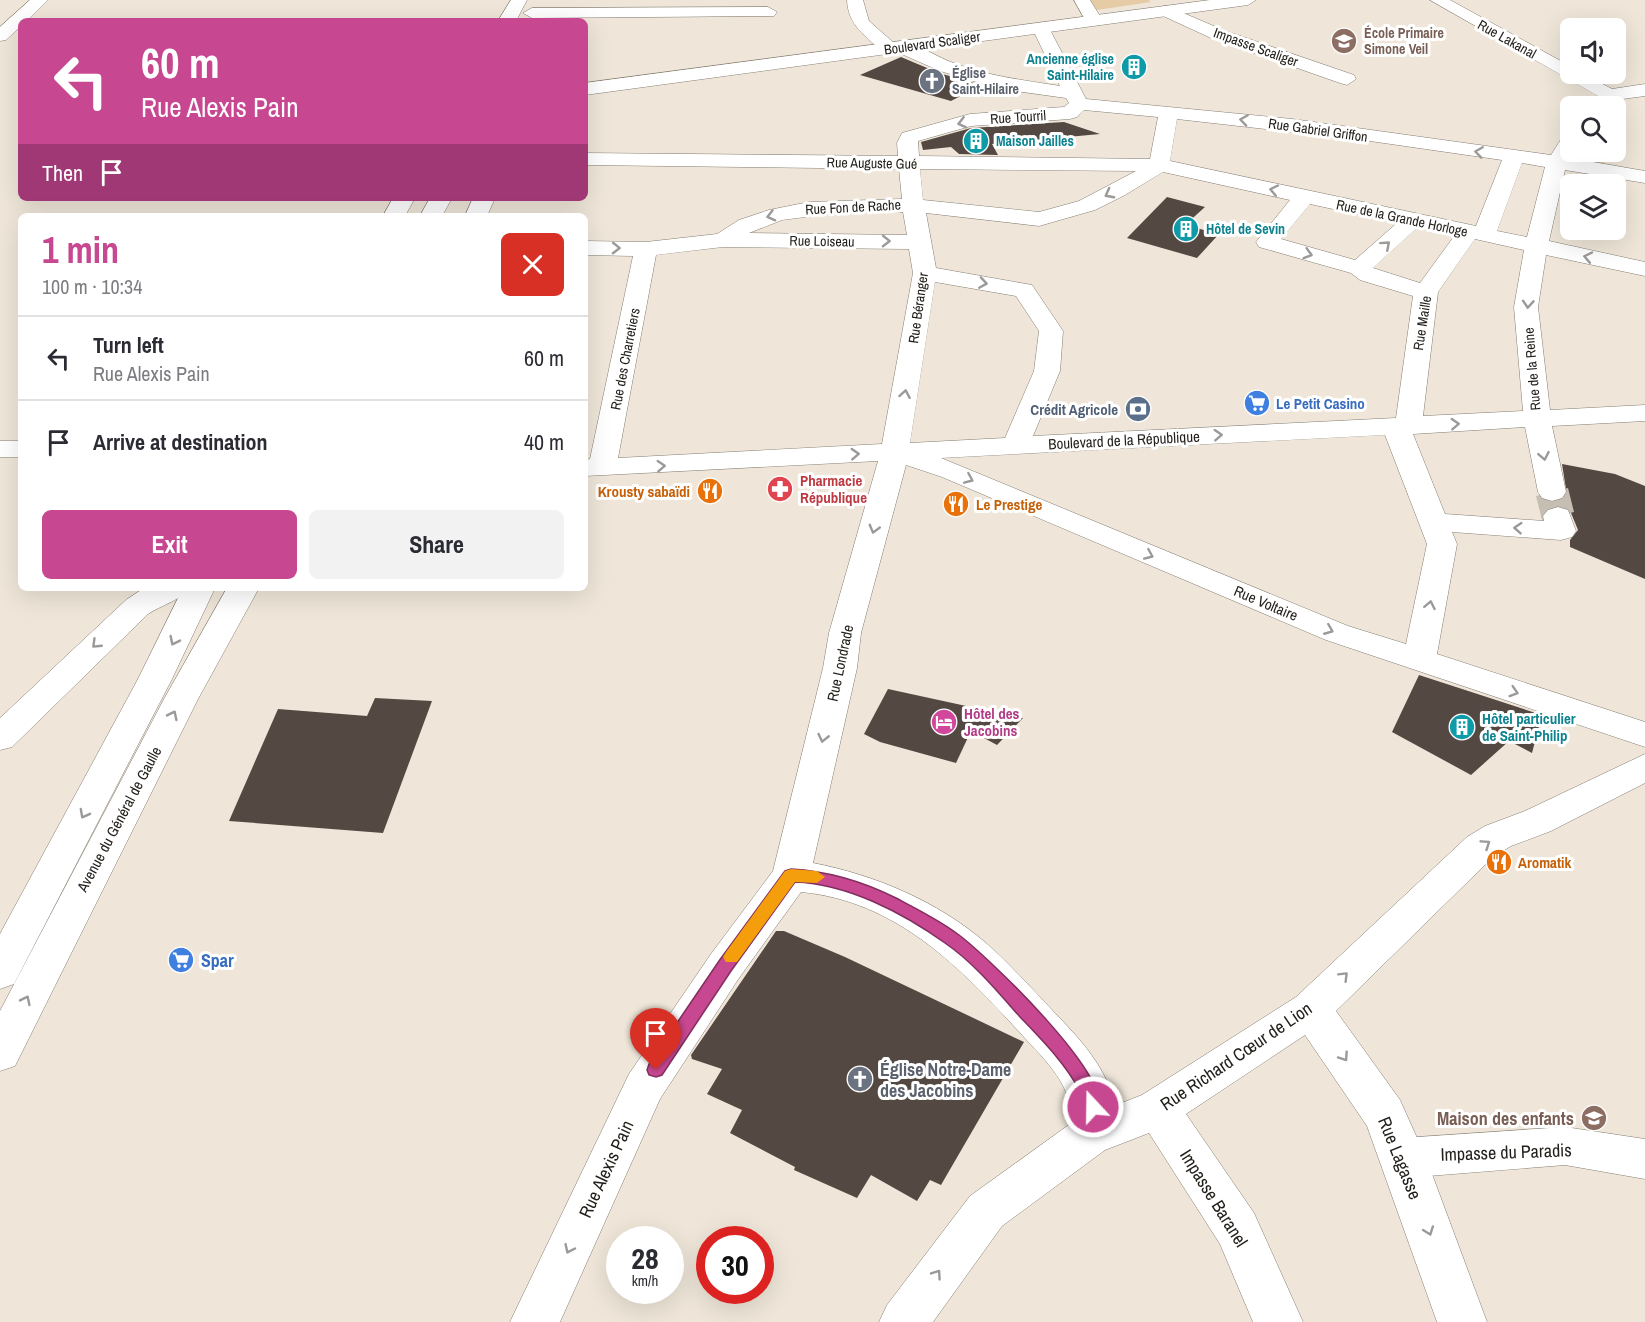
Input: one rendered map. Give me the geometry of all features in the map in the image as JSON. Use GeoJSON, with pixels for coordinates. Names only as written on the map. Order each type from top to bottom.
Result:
{"type":"FeatureCollection","features":[{"type":"Feature","properties":{"kind":"street"},"geometry":{"type":"LineString","coordinates":[[20,18],[40,0]]}},
{"type":"Feature","properties":{"kind":"street"},"geometry":{"type":"LineString","coordinates":[[509,18],[519,0]]}},
{"type":"Feature","properties":{"kind":"street"},"geometry":{"type":"LineString","coordinates":[[855,0],[856,16],[861,25],[895,48]]}},
{"type":"Feature","properties":{"kind":"street"},"geometry":{"type":"LineString","coordinates":[[1082,0],[1094,21]]}},
{"type":"Feature","properties":{"kind":"street","name":"Boulevard Scaliger"},"geometry":{"type":"LineString","coordinates":[[588,88],[1094,21],[1179,6],[1248,0]]}},
{"type":"Feature","properties":{"kind":"street","name":"Rue Lakanal"},"geometry":{"type":"LineString","coordinates":[[1438,0],[1596,96]]}},
{"type":"Feature","properties":{"kind":"street","name":"Impasse Scaliger"},"geometry":{"type":"LineString","coordinates":[[1179,6],[1217,34],[1347,79]]}},
{"type":"Feature","properties":{"kind":"street"},"geometry":{"type":"LineString","coordinates":[[532,11],[768,12]]}},
{"type":"Feature","properties":{"kind":"street"},"geometry":{"type":"LineString","coordinates":[[0,36],[18,20]]}},
{"type":"Feature","properties":{"kind":"street"},"geometry":{"type":"LineString","coordinates":[[1041,28],[1076,99]]}},
{"type":"Feature","properties":{"kind":"street","name":"Rue Gabriel Griffon"},"geometry":{"type":"LineString","coordinates":[[895,48],[1001,83],[1076,99],[1514,156],[1645,177]]}},
{"type":"Feature","properties":{"kind":"street"},"geometry":{"type":"LineString","coordinates":[[1623,96],[1645,90]]}},
{"type":"Feature","properties":{"kind":"street","name":"Rue Tourril"},"geometry":{"type":"LineString","coordinates":[[908,163],[909,137],[970,120],[1070,113],[1076,99]]}},
{"type":"Feature","properties":{"kind":"street"},"geometry":{"type":"LineString","coordinates":[[1159,165],[1169,111]]}},
{"type":"Feature","properties":{"kind":"street","name":"Rue Maille"},"geometry":{"type":"LineString","coordinates":[[1402,427],[1426,292],[1476,234],[1514,156]]}},
{"type":"Feature","properties":{"kind":"street","name":"Rue de la Reine"},"geometry":{"type":"LineString","coordinates":[[1433,522],[1561,531],[1537,419],[1526,306],[1536,246],[1560,157]]}},
{"type":"Feature","properties":{"kind":"street","name":"Rue Auguste Gué"},"geometry":{"type":"LineString","coordinates":[[588,159],[1159,165]]}},
{"type":"Feature","properties":{"kind":"street","name":"Rue Béranger"},"geometry":{"type":"LineString","coordinates":[[895,452],[925,273],[908,163]]}},
{"type":"Feature","properties":{"kind":"street","name":"Rue de la Grande Horloge"},"geometry":{"type":"LineString","coordinates":[[1159,165],[1412,221],[1645,269]]}},
{"type":"Feature","properties":{"kind":"street","name":"Rue Fon de Rache"},"geometry":{"type":"LineString","coordinates":[[588,248],[646,249],[723,240],[750,222],[811,208],[913,204],[1038,219],[1095,202],[1159,165]]}},
{"type":"Feature","properties":{"kind":"street"},"geometry":{"type":"LineString","coordinates":[[1304,197],[1267,242],[1359,268],[1368,275],[1426,292]]}},
{"type":"Feature","properties":{"kind":"street"},"geometry":{"type":"LineString","coordinates":[[1359,268],[1412,221]]}},
{"type":"Feature","properties":{"kind":"street","name":"Rue Loiseau"},"geometry":{"type":"LineString","coordinates":[[723,240],[921,242]]}},
{"type":"Feature","properties":{"kind":"street","name":"Rue des Charretiers"},"geometry":{"type":"LineString","coordinates":[[594,468],[646,249]]}},
{"type":"Feature","properties":{"kind":"street"},"geometry":{"type":"LineString","coordinates":[[925,273],[1024,290],[1051,331],[1047,371],[1016,444]]}},
{"type":"Feature","properties":{"kind":"street","name":"Boulevard de la République"},"geometry":{"type":"LineString","coordinates":[[594,468],[1016,444],[1402,427],[1645,413]]}},
{"type":"Feature","properties":{"kind":"street"},"geometry":{"type":"LineString","coordinates":[[1402,427],[1442,544],[1419,662]]}},
{"type":"Feature","properties":{"kind":"street"},"geometry":{"type":"LineString","coordinates":[[0,449],[18,449]]}},
{"type":"Feature","properties":{"kind":"street","name":"Rue Voltaire"},"geometry":{"type":"LineString","coordinates":[[895,452],[952,471],[1336,633],[1645,735]]}},
{"type":"Feature","properties":{"kind":"street","name":"Rue Londrade"},"geometry":{"type":"LineString","coordinates":[[791,876],[840,668],[845,633],[895,452]]}},
{"type":"Feature","properties":{"kind":"street"},"geometry":{"type":"LineString","coordinates":[[0,738],[138,607],[157,594],[166,591]]}},
{"type":"Feature","properties":{"kind":"street"},"geometry":{"type":"LineString","coordinates":[[0,972],[149,689],[198,591]]}},
{"type":"Feature","properties":{"kind":"street","name":"Avenue du Général de Gaulle"},"geometry":{"type":"LineString","coordinates":[[0,1053],[181,699],[241,591]]}},
{"type":"Feature","properties":{"kind":"street","name":"Rue Richard Cœur de Lion"},"geometry":{"type":"LineString","coordinates":[[904,1322],[986,1211],[1089,1136],[1158,1109],[1311,1009],[1480,847],[1498,836],[1538,821],[1645,767]]}},
{"type":"Feature","properties":{"kind":"street"},"geometry":{"type":"LineString","coordinates":[[791,876],[828,879],[889,902],[951,938],[979,962],[1063,1050],[1089,1091],[1094,1113],[1089,1136]]}},
{"type":"Feature","properties":{"kind":"street","name":"Rue Alexis Pain"},"geometry":{"type":"LineString","coordinates":[[535,1322],[644,1087],[725,966],[791,876]]}},
{"type":"Feature","properties":{"kind":"street","name":"Rue Lagasse"},"geometry":{"type":"LineString","coordinates":[[1311,1009],[1384,1114],[1462,1322]]}},
{"type":"Feature","properties":{"kind":"street","name":"Impasse Baranel"},"geometry":{"type":"LineString","coordinates":[[1158,1109],[1237,1229],[1278,1322]]}},
{"type":"Feature","properties":{"kind":"street","name":"Impasse du Paradis"},"geometry":{"type":"LineString","coordinates":[[1402,1158],[1565,1146],[1645,1159]]}},
{"type":"Feature","properties":{"kind":"shaded area"},"geometry":{"type":"Polygon","coordinates":[[[1087,0],[1149,0],[1151,2],[1097,10],[1087,0]]]}},
{"type":"Feature","properties":{"kind":"shaded area"},"geometry":{"type":"Polygon","coordinates":[[[1582,162],[1605,162],[1602,165],[1582,162]]]}},
{"type":"Feature","properties":{"kind":"building","name":"Église Saint-Hilaire"},"geometry":{"type":"Polygon","coordinates":[[[901,57],[939,73],[981,85],[951,101],[860,75],[901,57]]]}},
{"type":"Feature","properties":{"kind":"building","name":"Maison Jailles"},"geometry":{"type":"Polygon","coordinates":[[[1064,122],[1100,134],[992,144],[998,155],[959,154],[951,147],[923,150],[921,142],[971,128],[1064,122]]]}},
{"type":"Feature","properties":{"kind":"building","name":"Hôtel de Sevin"},"geometry":{"type":"Polygon","coordinates":[[[1167,197],[1205,207],[1185,225],[1219,234],[1197,258],[1127,238],[1167,197]]]}},
{"type":"Feature","properties":{"kind":"building"},"geometry":{"type":"Polygon","coordinates":[[[1562,464],[1615,474],[1645,486],[1645,579],[1570,547],[1570,540],[1578,530],[1569,508],[1562,464]]]}},
{"type":"Feature","properties":{"kind":"building","name":"Hôtel particulier de Saint-Philip"},"geometry":{"type":"Polygon","coordinates":[[[1419,675],[1542,715],[1532,753],[1509,741],[1471,775],[1392,732],[1419,675]]]}},
{"type":"Feature","properties":{"kind":"building","name":"Hôtel des Jacobins"},"geometry":{"type":"Polygon","coordinates":[[[888,689],[1023,718],[997,745],[971,731],[956,763],[880,742],[864,734],[888,689]]]}},
{"type":"Feature","properties":{"kind":"building"},"geometry":{"type":"Polygon","coordinates":[[[375,698],[432,701],[383,833],[229,821],[278,709],[367,716],[375,698]]]}},
{"type":"Feature","properties":{"kind":"building","name":"Église Notre-Dame des Jacobins"},"geometry":{"type":"Polygon","coordinates":[[[776,931],[784,931],[845,957],[1024,1042],[941,1185],[930,1180],[917,1201],[871,1175],[857,1198],[794,1170],[795,1167],[730,1133],[742,1110],[707,1094],[722,1069],[692,1059],[691,1055],[776,931]]]}},
{"type":"Feature","properties":{"kind":"tunnel"},"geometry":{"type":"LineString","coordinates":[[1552,492],[1558,516]]}},
{"type":"Feature","properties":{"kind":"slow traffic"},"geometry":{"type":"LineString","coordinates":[[732,957],[791,876],[817,877]]}},
{"type":"Feature","properties":{"kind":"place","name":"École Primaire Simone Veil"},"geometry":{"type":"Point","coordinates":[1344,41]}},
{"type":"Feature","properties":{"kind":"place","name":"Ancienne église Saint-Hilaire"},"geometry":{"type":"Point","coordinates":[1134,67]}},
{"type":"Feature","properties":{"kind":"place","name":"Église Saint-Hilaire"},"geometry":{"type":"Point","coordinates":[932,81]}},
{"type":"Feature","properties":{"kind":"place","name":"Maison Jailles"},"geometry":{"type":"Point","coordinates":[976,141]}},
{"type":"Feature","properties":{"kind":"place","name":"Hôtel de Sevin"},"geometry":{"type":"Point","coordinates":[1186,229]}},
{"type":"Feature","properties":{"kind":"place","name":"Le Petit Casino"},"geometry":{"type":"Point","coordinates":[1257,403]}},
{"type":"Feature","properties":{"kind":"place","name":"Crédit Agricole"},"geometry":{"type":"Point","coordinates":[1138,409]}},
{"type":"Feature","properties":{"kind":"place","name":"Pharmacie République"},"geometry":{"type":"Point","coordinates":[780,489]}},
{"type":"Feature","properties":{"kind":"place","name":"Krousty sabaïdi"},"geometry":{"type":"Point","coordinates":[710,491]}},
{"type":"Feature","properties":{"kind":"place","name":"Le Prestige"},"geometry":{"type":"Point","coordinates":[956,504]}},
{"type":"Feature","properties":{"kind":"place","name":"Hôtel des Jacobins"},"geometry":{"type":"Point","coordinates":[944,722]}},
{"type":"Feature","properties":{"kind":"place","name":"Hôtel particulier de Saint-Philip"},"geometry":{"type":"Point","coordinates":[1462,727]}},
{"type":"Feature","properties":{"kind":"place","name":"Aromatik"},"geometry":{"type":"Point","coordinates":[1499,862]}},
{"type":"Feature","properties":{"kind":"place","name":"Spar"},"geometry":{"type":"Point","coordinates":[181,960]}},
{"type":"Feature","properties":{"kind":"place","name":"Église Notre-Dame des Jacobins"},"geometry":{"type":"Point","coordinates":[860,1079]}},
{"type":"Feature","properties":{"kind":"place","name":"Maison des enfants"},"geometry":{"type":"Point","coordinates":[1594,1118]}},
{"type":"Feature","properties":{"kind":"route"},"geometry":{"type":"LineString","coordinates":[[656,1070],[725,966],[791,876],[812,876],[828,879],[889,902],[951,938],[979,962],[1063,1050],[1089,1091],[1093,1107]]}}]}
